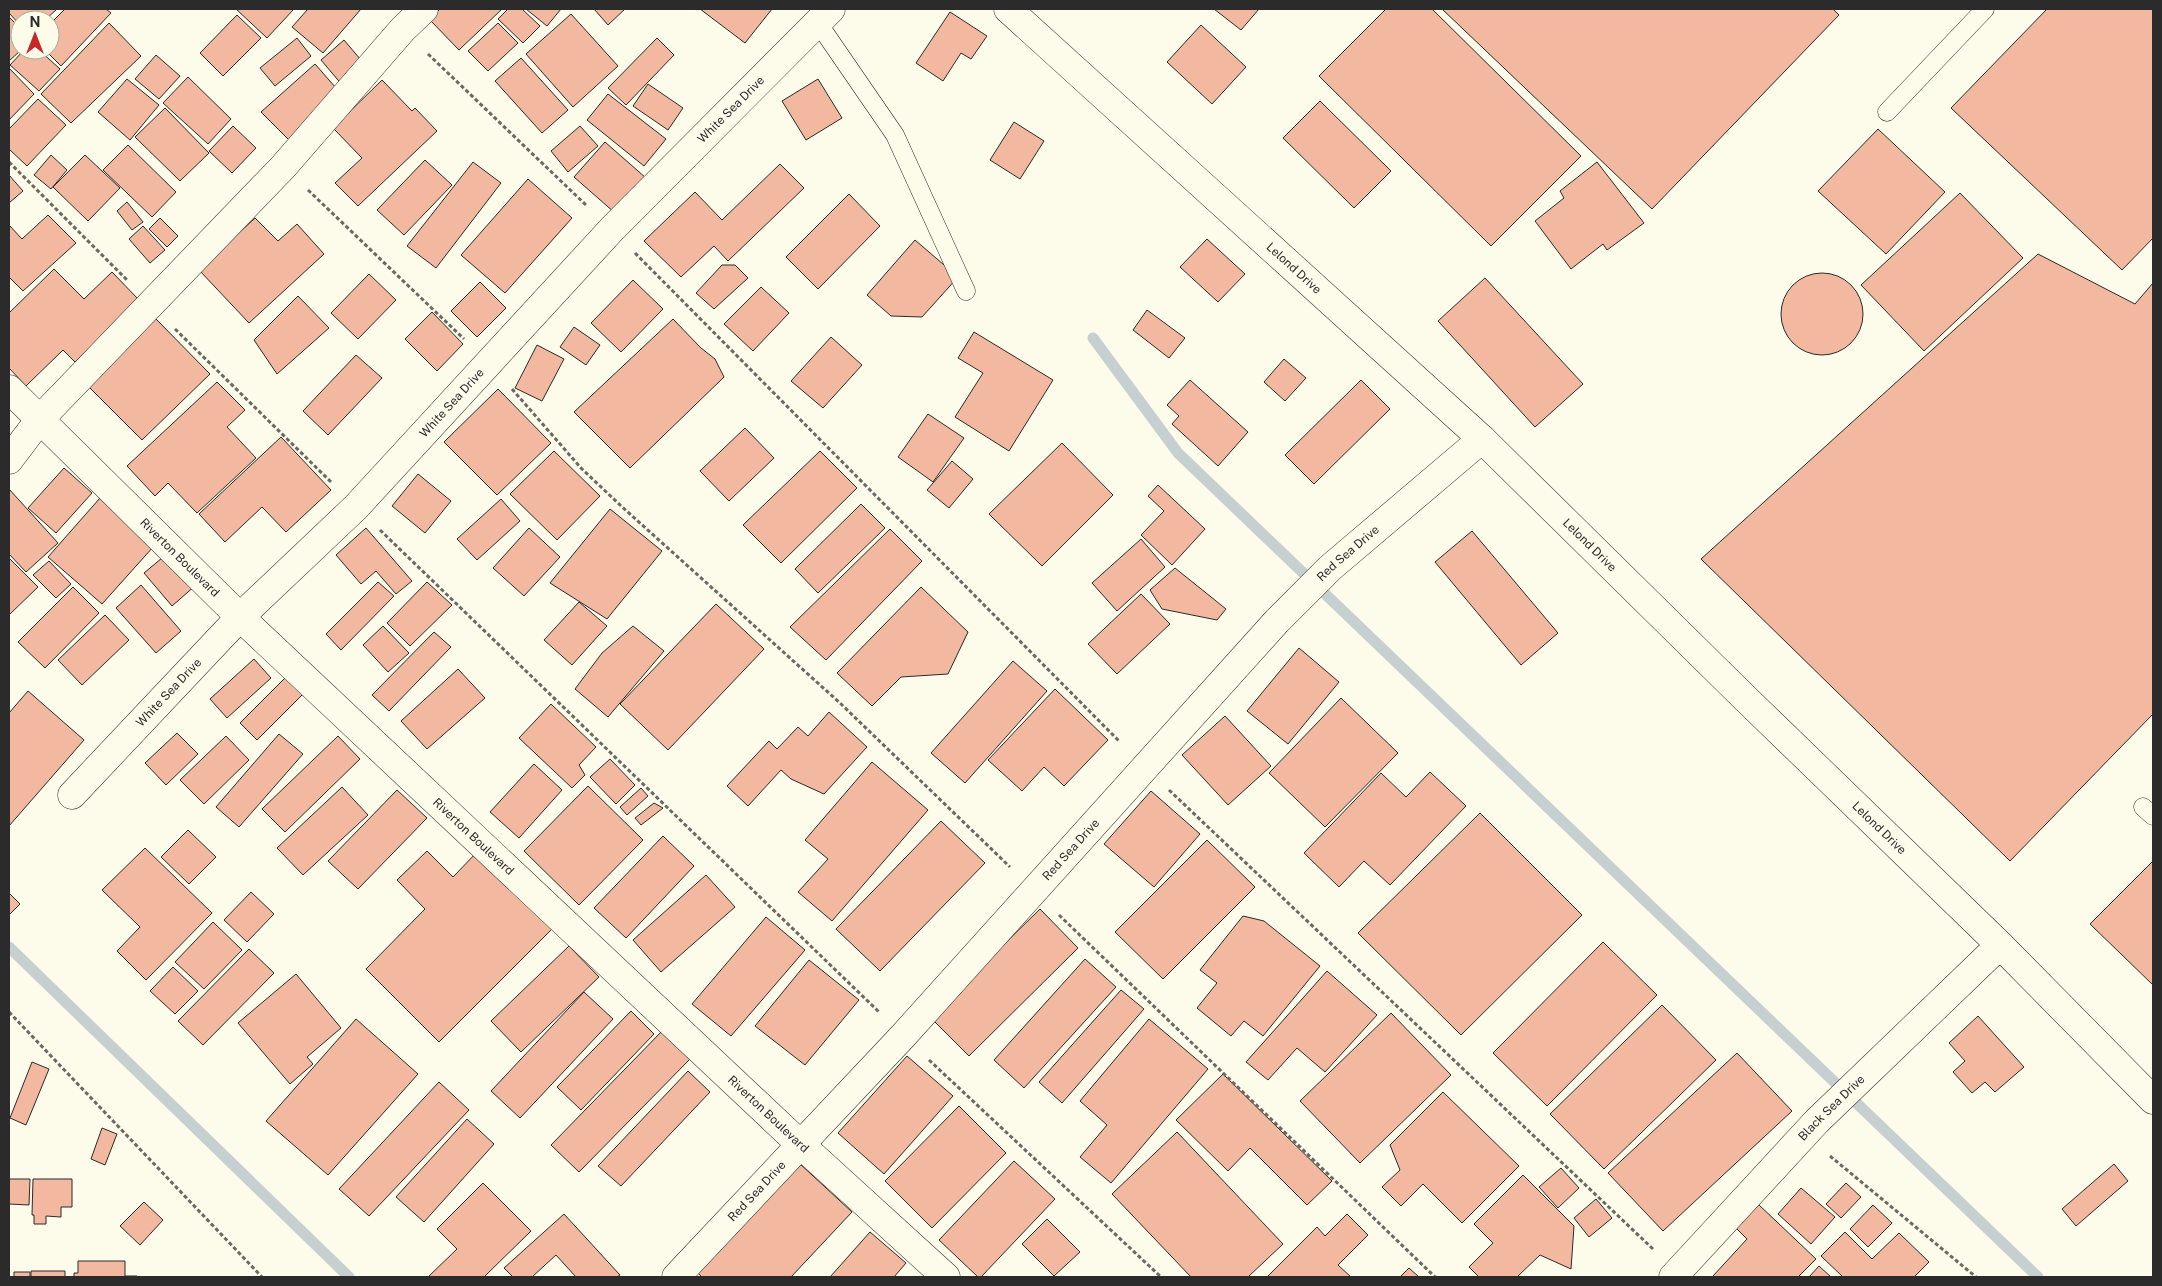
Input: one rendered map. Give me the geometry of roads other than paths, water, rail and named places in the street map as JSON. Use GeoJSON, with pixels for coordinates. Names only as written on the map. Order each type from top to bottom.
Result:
{"type":"FeatureCollection","features":[{"type":"Feature","properties":{"kind":"street"},"geometry":{"type":"LineString","coordinates":[[9,460],[40,419],[284,167],[403,29],[424,9]]}},
{"type":"Feature","properties":{"kind":"street","name":"Lelond Drive"},"geometry":{"type":"LineString","coordinates":[[1008,9],[1482,439],[1747,700],[2000,945],[2153,1100]]}},
{"type":"Feature","properties":{"kind":"street","name":"White Sea Drive"},"geometry":{"type":"LineString","coordinates":[[72,796],[240,617],[356,507],[612,230],[824,16]]}},
{"type":"Feature","properties":{"kind":"street","name":"Riverton Boulevard"},"geometry":{"type":"LineString","coordinates":[[9,389],[240,617],[800,1144],[946,1277]]}},
{"type":"Feature","properties":{"kind":"street","name":"Red Sea Drive"},"geometry":{"type":"LineString","coordinates":[[676,1277],[904,1036],[1277,621],[1330,568],[1482,439]]}},
{"type":"Feature","properties":{"kind":"street","name":"Black Sea Drive"},"geometry":{"type":"LineString","coordinates":[[1675,1275],[1811,1128],[2000,945]]}},
{"type":"Feature","properties":{"kind":"lane"},"geometry":{"type":"LineString","coordinates":[[1887,112],[1985,9]]}},
{"type":"Feature","properties":{"kind":"lane"},"geometry":{"type":"LineString","coordinates":[[824,16],[895,135],[966,291]]}},
{"type":"Feature","properties":{"kind":"waterway"},"geometry":{"type":"LineString","coordinates":[[1093,338],[1178,453],[2038,1277]]}},
{"type":"Feature","properties":{"kind":"waterway"},"geometry":{"type":"LineString","coordinates":[[9,947],[349,1277]]}}]}
